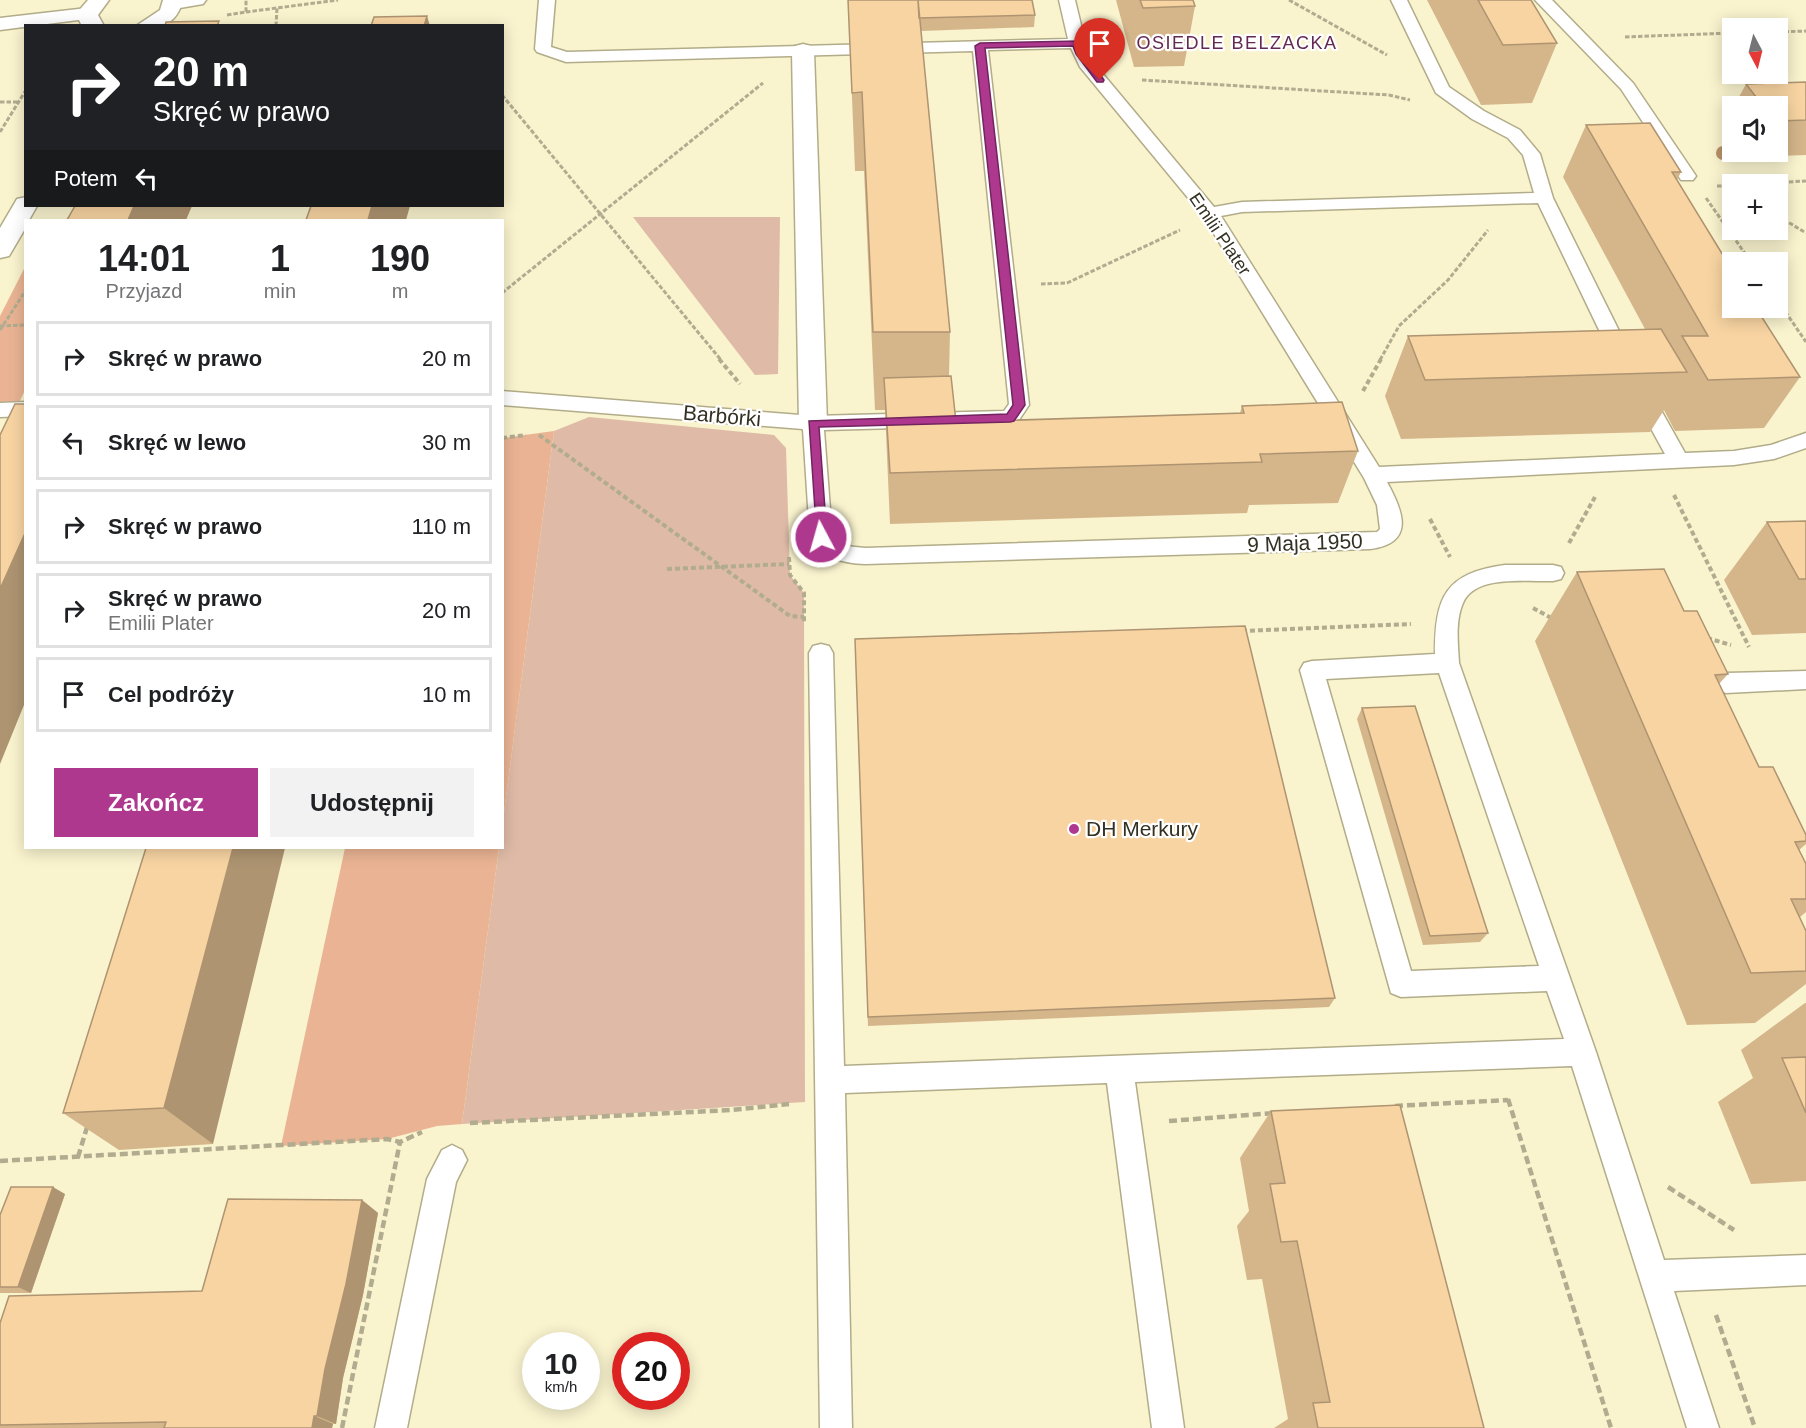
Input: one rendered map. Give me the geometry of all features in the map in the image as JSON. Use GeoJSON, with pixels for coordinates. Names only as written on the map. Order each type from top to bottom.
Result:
{"type":"FeatureCollection","features":[{"type":"Feature","properties":{"kind":"street"},"geometry":{"type":"LineString","coordinates":[[150,24],[169,13],[173,2],[196,0]]}},
{"type":"Feature","properties":{"kind":"street"},"geometry":{"type":"LineString","coordinates":[[0,24],[93,13]]}},
{"type":"Feature","properties":{"kind":"street"},"geometry":{"type":"LineString","coordinates":[[803,51],[813,423]]}},
{"type":"Feature","properties":{"kind":"street"},"geometry":{"type":"LineString","coordinates":[[0,250],[24,207]]}},
{"type":"Feature","properties":{"kind":"lane"},"geometry":{"type":"LineString","coordinates":[[547,0],[543,49],[566,57],[1077,43]]}},
{"type":"Feature","properties":{"kind":"lane","name":"Emilii Plater"},"geometry":{"type":"LineString","coordinates":[[1067,0],[1077,43],[1086,64],[1210,213],[1334,416],[1383,474]]}},
{"type":"Feature","properties":{"kind":"lane"},"geometry":{"type":"LineString","coordinates":[[1399,0],[1438,83],[1449,97],[1520,138],[1535,161],[1544,198],[1621,355],[1679,461]]}},
{"type":"Feature","properties":{"kind":"lane"},"geometry":{"type":"LineString","coordinates":[[1543,0],[1627,86],[1687,176]]}},
{"type":"Feature","properties":{"kind":"lane"},"geometry":{"type":"LineString","coordinates":[[980,46],[1007,286]]}},
{"type":"Feature","properties":{"kind":"lane"},"geometry":{"type":"LineString","coordinates":[[1210,213],[1242,207],[1544,198]]}},
{"type":"Feature","properties":{"kind":"lane","name":"Barbórki"},"geometry":{"type":"LineString","coordinates":[[504,398],[813,423],[1010,418],[1019,405],[1007,286]]}},
{"type":"Feature","properties":{"kind":"lane"},"geometry":{"type":"LineString","coordinates":[[0,410],[24,409]]}},
{"type":"Feature","properties":{"kind":"lane","name":"9 Maja 1950"},"geometry":{"type":"LineString","coordinates":[[813,423],[821,537],[829,549],[844,555],[1373,541],[1389,535],[1391,528],[1383,474]]}},
{"type":"Feature","properties":{"kind":"lane"},"geometry":{"type":"LineString","coordinates":[[1383,474],[1734,458],[1774,452],[1806,440]]}},
{"type":"Feature","properties":{"kind":"lane"},"geometry":{"type":"LineString","coordinates":[[1553,573],[1490,575],[1464,586],[1455,596],[1448,614],[1447,663],[1582,1052],[1703,1428]]}},
{"type":"Feature","properties":{"kind":"lane"},"geometry":{"type":"LineString","coordinates":[[822,654],[836,1428]]}},
{"type":"Feature","properties":{"kind":"lane"},"geometry":{"type":"LineString","coordinates":[[1447,663],[1312,670],[1401,984],[1556,978]]}},
{"type":"Feature","properties":{"kind":"lane"},"geometry":{"type":"LineString","coordinates":[[1726,683],[1806,680]]}},
{"type":"Feature","properties":{"kind":"lane"},"geometry":{"type":"LineString","coordinates":[[830,1080],[1582,1052]]}},
{"type":"Feature","properties":{"kind":"lane"},"geometry":{"type":"LineString","coordinates":[[1119,1069],[1168,1428]]}},
{"type":"Feature","properties":{"kind":"lane"},"geometry":{"type":"LineString","coordinates":[[391,1428],[442,1179],[452,1160]]}},
{"type":"Feature","properties":{"kind":"lane"},"geometry":{"type":"LineString","coordinates":[[1655,1276],[1806,1270]]}},
{"type":"Feature","properties":{"kind":"path"},"geometry":{"type":"LineString","coordinates":[[246,12],[338,0]]}},
{"type":"Feature","properties":{"kind":"path"},"geometry":{"type":"LineString","coordinates":[[1289,0],[1438,83]]}},
{"type":"Feature","properties":{"kind":"path"},"geometry":{"type":"LineString","coordinates":[[276,24],[277,8]]}},
{"type":"Feature","properties":{"kind":"path"},"geometry":{"type":"LineString","coordinates":[[1788,32],[1806,31]]}},
{"type":"Feature","properties":{"kind":"path"},"geometry":{"type":"LineString","coordinates":[[1579,38],[1722,33]]}},
{"type":"Feature","properties":{"kind":"path"},"geometry":{"type":"LineString","coordinates":[[504,291],[803,51]]}},
{"type":"Feature","properties":{"kind":"path"},"geometry":{"type":"LineString","coordinates":[[1137,79],[1389,96],[1411,100]]}},
{"type":"Feature","properties":{"kind":"path"},"geometry":{"type":"LineString","coordinates":[[0,132],[24,93]]}},
{"type":"Feature","properties":{"kind":"path"},"geometry":{"type":"LineString","coordinates":[[504,97],[561,163],[599,216],[771,420]]}},
{"type":"Feature","properties":{"kind":"path"},"geometry":{"type":"LineString","coordinates":[[0,102],[19,102]]}},
{"type":"Feature","properties":{"kind":"path"},"geometry":{"type":"LineString","coordinates":[[1788,183],[1806,182]]}},
{"type":"Feature","properties":{"kind":"path"},"geometry":{"type":"LineString","coordinates":[[1334,416],[1347,414],[1399,326],[1448,280],[1514,199]]}},
{"type":"Feature","properties":{"kind":"path"},"geometry":{"type":"LineString","coordinates":[[1007,286],[1067,283],[1174,234],[1210,213]]}},
{"type":"Feature","properties":{"kind":"path"},"geometry":{"type":"LineString","coordinates":[[1788,222],[1806,233]]}},
{"type":"Feature","properties":{"kind":"path"},"geometry":{"type":"LineString","coordinates":[[0,328],[24,293]]}},
{"type":"Feature","properties":{"kind":"path"},"geometry":{"type":"LineString","coordinates":[[1788,316],[1806,342]]}},
{"type":"Feature","properties":{"kind":"path"},"geometry":{"type":"LineString","coordinates":[[0,328],[24,325]]}},
{"type":"Feature","properties":{"kind":"path"},"geometry":{"type":"LineString","coordinates":[[537,434],[790,616],[804,617]]}},
{"type":"Feature","properties":{"kind":"path"},"geometry":{"type":"LineString","coordinates":[[1553,573],[1615,464]]}},
{"type":"Feature","properties":{"kind":"path"},"geometry":{"type":"LineString","coordinates":[[1383,474],[1414,489],[1464,586]]}},
{"type":"Feature","properties":{"kind":"path"},"geometry":{"type":"LineString","coordinates":[[1671,488],[1750,650],[1696,635]]}},
{"type":"Feature","properties":{"kind":"path"},"geometry":{"type":"LineString","coordinates":[[789,552],[790,575],[804,593],[804,627]]}},
{"type":"Feature","properties":{"kind":"path"},"geometry":{"type":"LineString","coordinates":[[667,569],[790,564]]}},
{"type":"Feature","properties":{"kind":"path"},"geometry":{"type":"LineString","coordinates":[[1529,605],[1556,620]]}},
{"type":"Feature","properties":{"kind":"path"},"geometry":{"type":"LineString","coordinates":[[1233,631],[1448,622]]}},
{"type":"Feature","properties":{"kind":"path"},"geometry":{"type":"LineString","coordinates":[[1392,1106],[1508,1100],[1611,1428]]}},
{"type":"Feature","properties":{"kind":"path"},"geometry":{"type":"LineString","coordinates":[[462,1124],[732,1110],[795,1103]]}},
{"type":"Feature","properties":{"kind":"path"},"geometry":{"type":"LineString","coordinates":[[1169,1129],[1170,1119],[1286,1112]]}},
{"type":"Feature","properties":{"kind":"path"},"geometry":{"type":"LineString","coordinates":[[78,1156],[88,1122]]}},
{"type":"Feature","properties":{"kind":"path"},"geometry":{"type":"LineString","coordinates":[[0,1161],[387,1139],[400,1142],[428,1130]]}},
{"type":"Feature","properties":{"kind":"path"},"geometry":{"type":"LineString","coordinates":[[342,1428],[400,1142]]}},
{"type":"Feature","properties":{"kind":"path"},"geometry":{"type":"LineString","coordinates":[[1669,1196],[1665,1185],[1745,1236]]}},
{"type":"Feature","properties":{"kind":"path"},"geometry":{"type":"LineString","coordinates":[[1701,1274],[1755,1428]]}},
{"type":"Feature","properties":{"kind":"shaded area"},"geometry":{"type":"Polygon","coordinates":[[[633,217],[780,217],[778,374],[755,375],[633,217]]]}},
{"type":"Feature","properties":{"kind":"shaded area"},"geometry":{"type":"Polygon","coordinates":[[[24,269],[24,392],[19,403],[0,402],[0,316],[24,269]]]}},
{"type":"Feature","properties":{"kind":"shaded area"},"geometry":{"type":"Polygon","coordinates":[[[589,417],[774,435],[786,448],[790,575],[804,593],[805,1102],[462,1124],[499,849],[504,849],[504,812],[554,431],[589,417]]]}},
{"type":"Feature","properties":{"kind":"shaded area"},"geometry":{"type":"Polygon","coordinates":[[[554,431],[504,812],[504,438],[554,431]]]}},
{"type":"Feature","properties":{"kind":"shaded area"},"geometry":{"type":"Polygon","coordinates":[[[345,849],[499,849],[462,1124],[437,1126],[387,1139],[281,1146],[345,849]]]}},
{"type":"Feature","properties":{"kind":"building"},"geometry":{"type":"Polygon","coordinates":[[[848,0],[918,0],[950,332],[873,332],[862,92],[852,93],[848,0]]]}},
{"type":"Feature","properties":{"kind":"building"},"geometry":{"type":"Polygon","coordinates":[[[918,0],[1032,0],[1035,15],[919,18],[918,0]]]}},
{"type":"Feature","properties":{"kind":"building"},"geometry":{"type":"Polygon","coordinates":[[[1140,0],[1193,0],[1195,6],[1143,8],[1140,0]]]}},
{"type":"Feature","properties":{"kind":"building"},"geometry":{"type":"Polygon","coordinates":[[[1478,0],[1531,0],[1557,43],[1503,45],[1478,0]]]}},
{"type":"Feature","properties":{"kind":"building"},"geometry":{"type":"Polygon","coordinates":[[[427,16],[425,24],[372,24],[374,17],[427,16]]]}},
{"type":"Feature","properties":{"kind":"building"},"geometry":{"type":"Polygon","coordinates":[[[219,21],[218,24],[166,24],[166,22],[219,21]]]}},
{"type":"Feature","properties":{"kind":"building"},"geometry":{"type":"Polygon","coordinates":[[[1806,82],[1806,120],[1788,121],[1788,96],[1755,96],[1746,84],[1788,84],[1806,82]]]}},
{"type":"Feature","properties":{"kind":"building"},"geometry":{"type":"Polygon","coordinates":[[[1650,123],[1681,172],[1672,172],[1722,254],[1722,318],[1762,318],[1800,377],[1708,380],[1682,336],[1708,336],[1586,125],[1650,123]]]}},
{"type":"Feature","properties":{"kind":"building"},"geometry":{"type":"Polygon","coordinates":[[[74,207],[134,207],[128,219],[68,219],[74,207]]]}},
{"type":"Feature","properties":{"kind":"building"},"geometry":{"type":"Polygon","coordinates":[[[311,207],[372,207],[368,219],[306,219],[311,207]]]}},
{"type":"Feature","properties":{"kind":"building"},"geometry":{"type":"Polygon","coordinates":[[[1661,329],[1687,372],[1425,380],[1408,336],[1661,329]]]}},
{"type":"Feature","properties":{"kind":"building"},"geometry":{"type":"Polygon","coordinates":[[[951,376],[956,422],[1244,413],[1242,406],[1342,402],[1358,451],[1260,454],[1262,462],[890,473],[884,378],[951,376]]]}},
{"type":"Feature","properties":{"kind":"building"},"geometry":{"type":"Polygon","coordinates":[[[15,404],[24,404],[24,535],[0,589],[0,435],[15,404]]]}},
{"type":"Feature","properties":{"kind":"building"},"geometry":{"type":"Polygon","coordinates":[[[1806,521],[1806,579],[1799,579],[1767,522],[1806,521]]]}},
{"type":"Feature","properties":{"kind":"building"},"geometry":{"type":"Polygon","coordinates":[[[1664,569],[1684,611],[1697,611],[1728,674],[1715,675],[1759,767],[1773,767],[1806,835],[1806,841],[1795,842],[1806,864],[1806,899],[1791,899],[1806,931],[1806,971],[1751,973],[1577,572],[1664,569]]]}},
{"type":"Feature","properties":{"kind":"building","name":"DH Merkury"},"geometry":{"type":"Polygon","coordinates":[[[1245,626],[1335,998],[868,1017],[855,639],[1245,626]]]}},
{"type":"Feature","properties":{"kind":"building"},"geometry":{"type":"Polygon","coordinates":[[[1415,706],[1488,933],[1430,936],[1362,708],[1415,706]]]}},
{"type":"Feature","properties":{"kind":"building"},"geometry":{"type":"Polygon","coordinates":[[[146,849],[233,849],[164,1108],[63,1113],[146,849]]]}},
{"type":"Feature","properties":{"kind":"building"},"geometry":{"type":"Polygon","coordinates":[[[1806,1057],[1806,1113],[1782,1058],[1806,1057]]]}},
{"type":"Feature","properties":{"kind":"building"},"geometry":{"type":"Polygon","coordinates":[[[1400,1105],[1484,1428],[1318,1428],[1313,1403],[1330,1402],[1297,1241],[1281,1242],[1270,1184],[1285,1183],[1271,1111],[1400,1105]]]}},
{"type":"Feature","properties":{"kind":"building"},"geometry":{"type":"Polygon","coordinates":[[[11,1187],[53,1187],[18,1287],[0,1287],[0,1215],[11,1187]]]}},
{"type":"Feature","properties":{"kind":"building"},"geometry":{"type":"Polygon","coordinates":[[[228,1199],[362,1200],[346,1284],[325,1369],[317,1416],[314,1416],[312,1428],[164,1428],[166,1422],[0,1425],[0,1323],[9,1296],[202,1291],[228,1199]]]}},
{"type":"Feature","properties":{"kind":"place","name":"DH Merkury"},"geometry":{"type":"Point","coordinates":[1074,829]}},
{"type":"Feature","properties":{"kind":"district","name":"OSIEDLE BELZACKA"},"geometry":{"type":"Point","coordinates":[1237,43]}},
{"type":"Feature","properties":{"kind":"route"},"geometry":{"type":"LineString","coordinates":[[821,537],[813,423],[1010,418],[1019,405],[980,46],[1077,43],[1086,64],[1100,80]]}}]}
